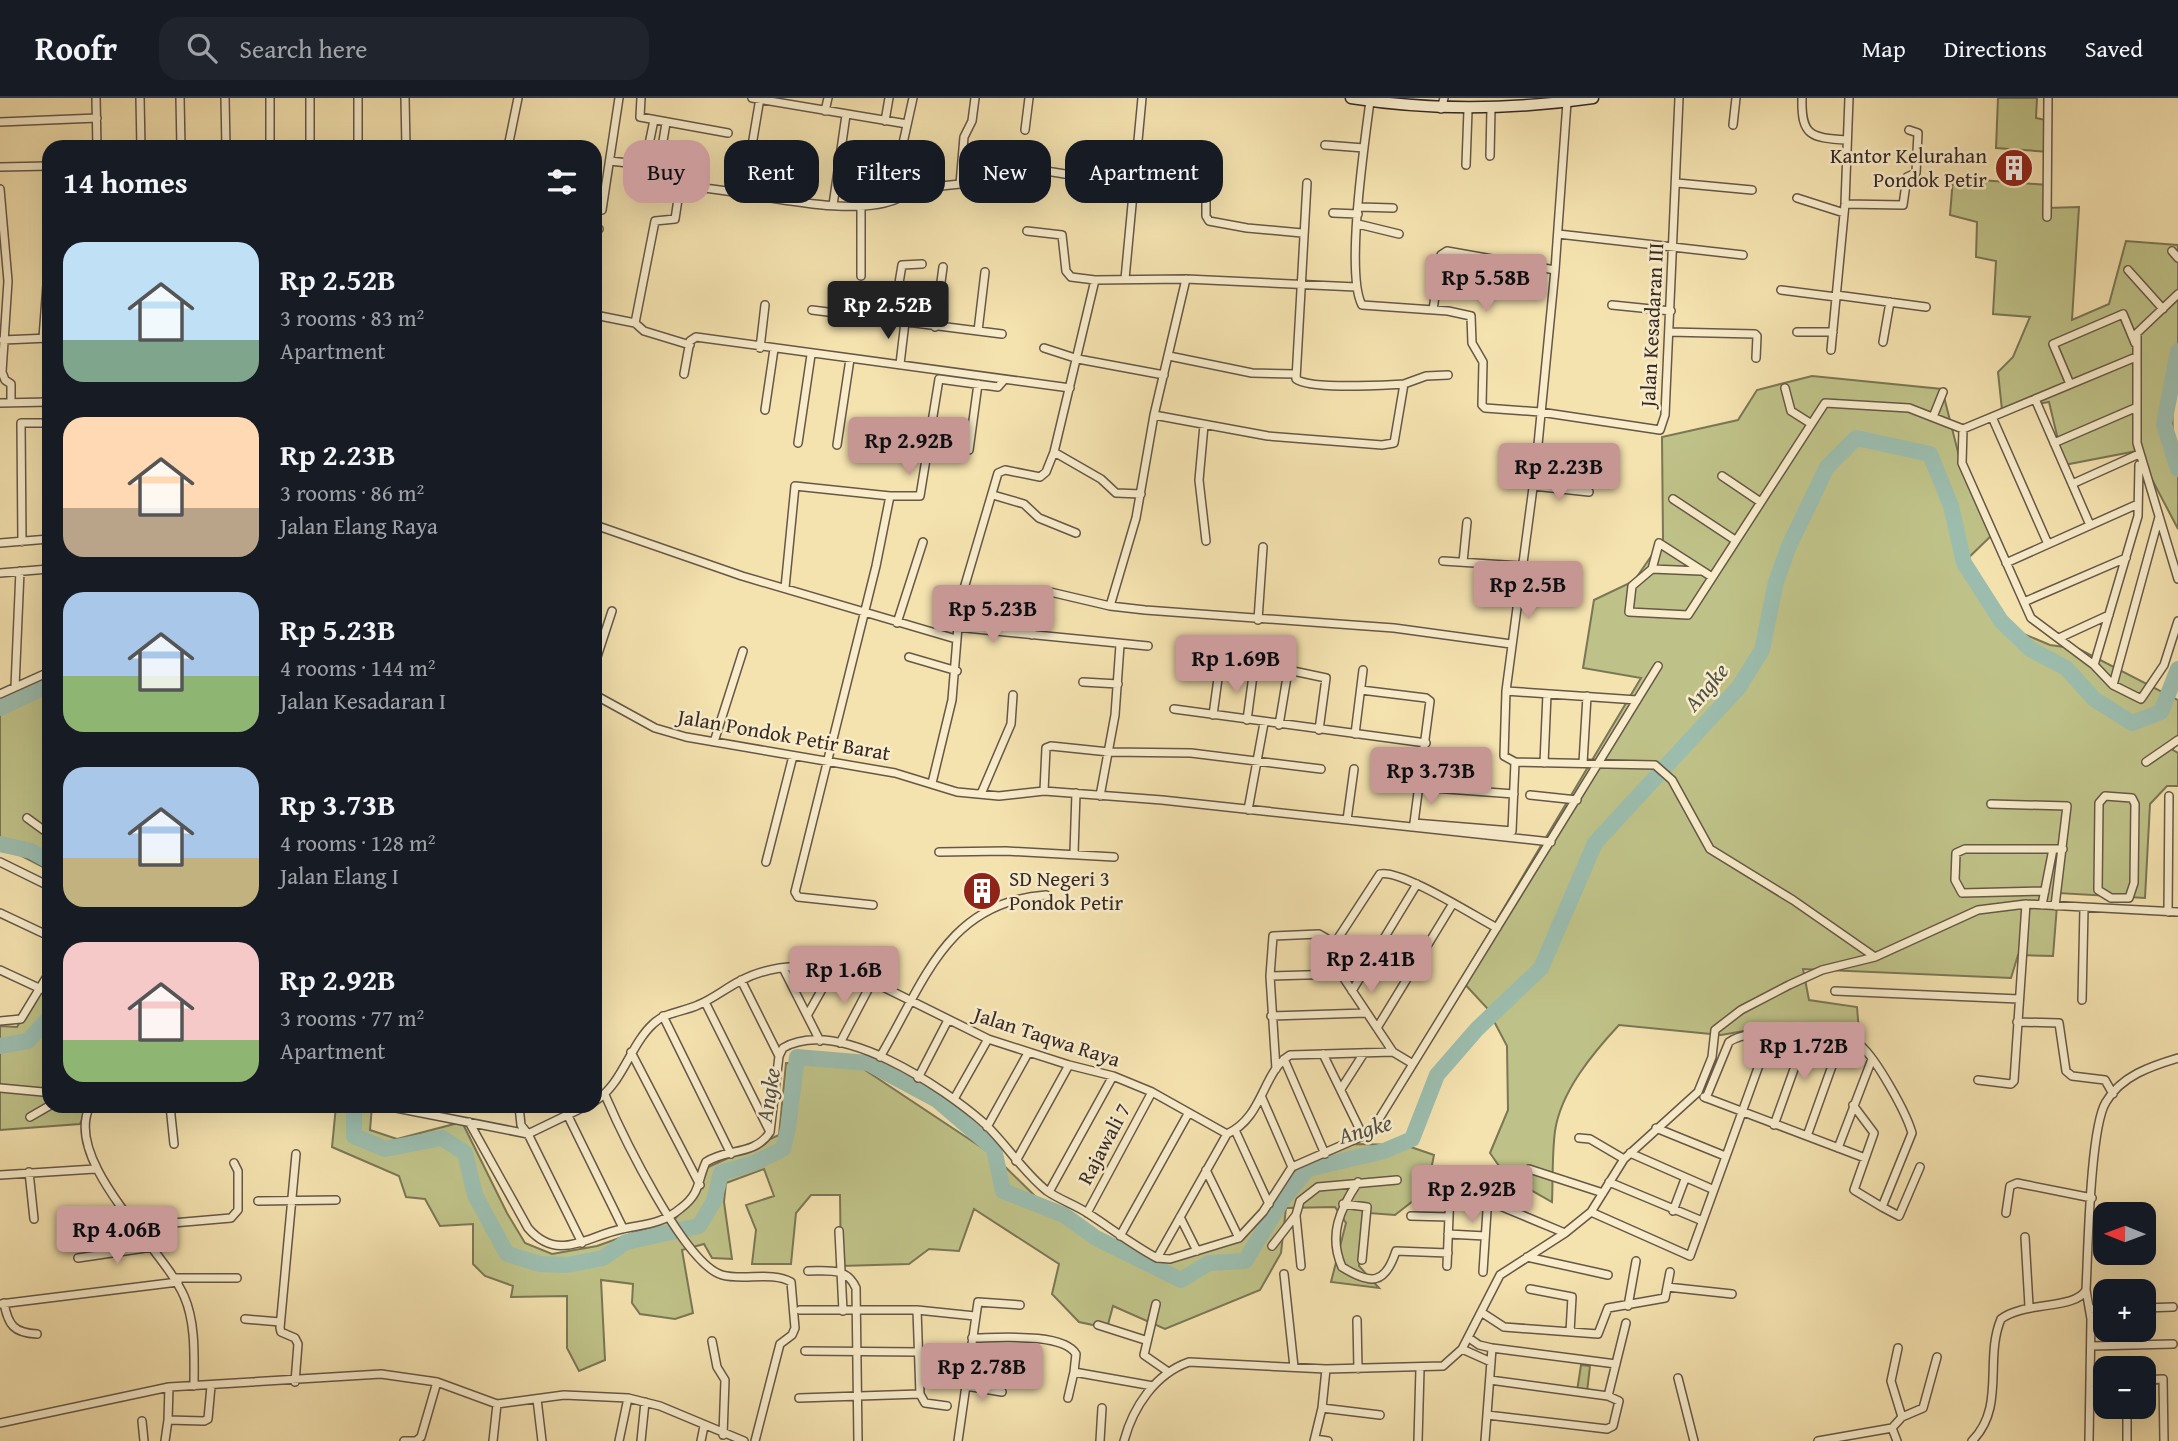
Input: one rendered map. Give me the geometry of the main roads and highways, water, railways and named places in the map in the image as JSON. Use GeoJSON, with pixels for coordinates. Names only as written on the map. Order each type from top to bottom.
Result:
{"type":"FeatureCollection","features":[{"type":"Feature","properties":{"kind":"main road"},"geometry":{"type":"LineString","coordinates":[[1351,98],[1442,103],[1468,110],[1496,105],[1567,102],[1593,98]]}},
{"type":"Feature","properties":{"kind":"waterway","name":"Angke"},"geometry":{"type":"LineString","coordinates":[[2178,351],[2164,424],[2178,469]]}},
{"type":"Feature","properties":{"kind":"waterway","name":"Angke"},"geometry":{"type":"LineString","coordinates":[[354,1113],[354,1136],[385,1149],[442,1138],[465,1153],[475,1195],[507,1254],[540,1264],[567,1265],[603,1258],[626,1242],[699,1226],[714,1201],[721,1173],[754,1163],[783,1149],[797,1057],[868,1063],[937,1100],[994,1149],[1003,1191],[1064,1215],[1096,1238],[1181,1280],[1209,1263],[1245,1261],[1283,1199],[1308,1169],[1384,1151],[1412,1139],[1437,1075],[1477,1029],[1541,968],[1595,843],[1739,687],[1762,650],[1776,582],[1789,546],[1827,467],[1856,438],[1930,454],[1951,506],[1964,563],[2001,621],[2030,649],[2066,668],[2094,699],[2132,723],[2161,712],[2178,669]]}},
{"type":"Feature","properties":{"kind":"waterway","name":"Angke"},"geometry":{"type":"LineString","coordinates":[[0,708],[42,688]]}},
{"type":"Feature","properties":{"kind":"waterway","name":"Angke"},"geometry":{"type":"LineString","coordinates":[[0,844],[31,851],[42,857]]}},
{"type":"Feature","properties":{"kind":"waterway","name":"Angke"},"geometry":{"type":"LineString","coordinates":[[0,1046],[28,1041],[42,1026]]}},
{"type":"Feature","properties":{"kind":"place","name":"Kantor Kelurahan Pondok Petir"},"geometry":{"type":"Point","coordinates":[2014,168]}},
{"type":"Feature","properties":{"kind":"place","name":"SD Negeri 3 Pondok Petir"},"geometry":{"type":"Point","coordinates":[982,891]}}]}
